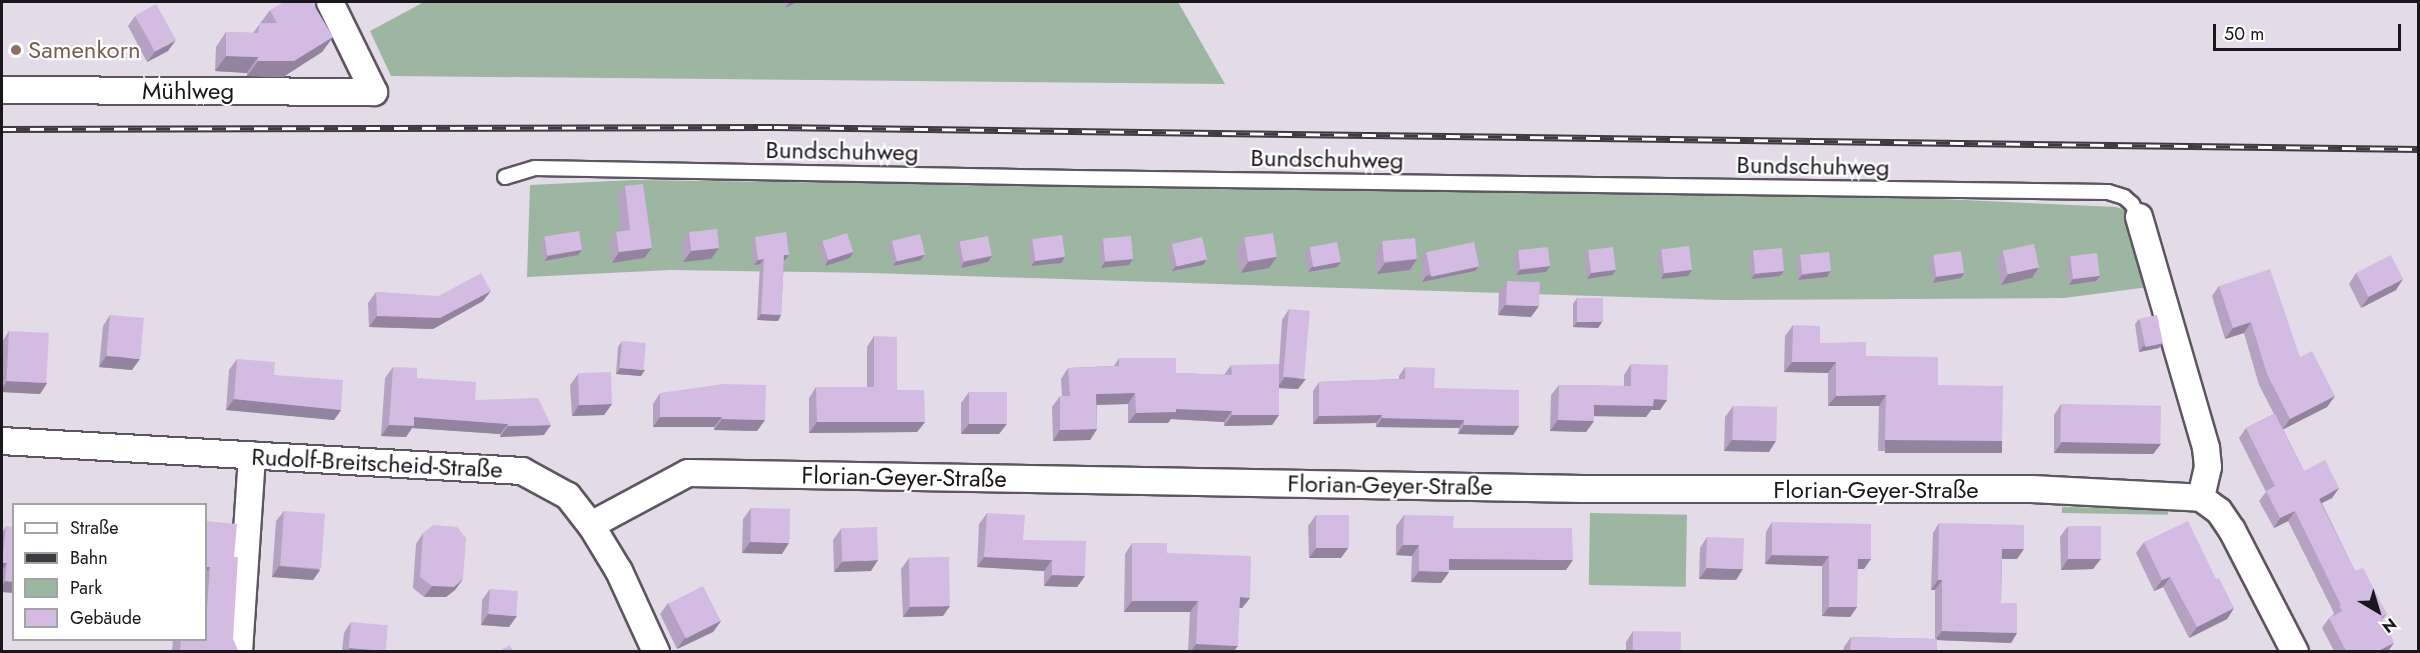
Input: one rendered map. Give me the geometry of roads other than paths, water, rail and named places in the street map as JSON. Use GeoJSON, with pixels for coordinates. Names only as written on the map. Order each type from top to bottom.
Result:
{"type":"FeatureCollection","features":[{"type":"Feature","properties":{"kind":"street","name":"Mühlweg"},"geometry":{"type":"LineString","coordinates":[[2,90],[374,92],[330,2]]}},
{"type":"Feature","properties":{"kind":"street"},"geometry":{"type":"LineString","coordinates":[[2139,217],[2206,448],[2208,467],[2201,498],[2219,512],[2232,530],[2295,651]]}},
{"type":"Feature","properties":{"kind":"street","name":"Rudolf-Breitscheid-Straße"},"geometry":{"type":"LineString","coordinates":[[2,441],[522,471],[568,496],[591,525],[619,571],[656,651]]}},
{"type":"Feature","properties":{"kind":"street"},"geometry":{"type":"LineString","coordinates":[[239,651],[252,455]]}},
{"type":"Feature","properties":{"kind":"street","name":"Florian-Geyer-Straße"},"geometry":{"type":"LineString","coordinates":[[591,525],[688,474],[1595,489],[2032,489],[2201,498]]}},
{"type":"Feature","properties":{"kind":"lane","name":"Bundschuhweg"},"geometry":{"type":"LineString","coordinates":[[505,177],[535,168],[1110,179],[2108,192],[2124,197],[2139,217]]}},
{"type":"Feature","properties":{"kind":"railway"},"geometry":{"type":"LineString","coordinates":[[2,129],[774,127],[2418,149]]}},
{"type":"Feature","properties":{"kind":"place","name":"Samenkorn"},"geometry":{"type":"Point","coordinates":[16,50]}}]}
